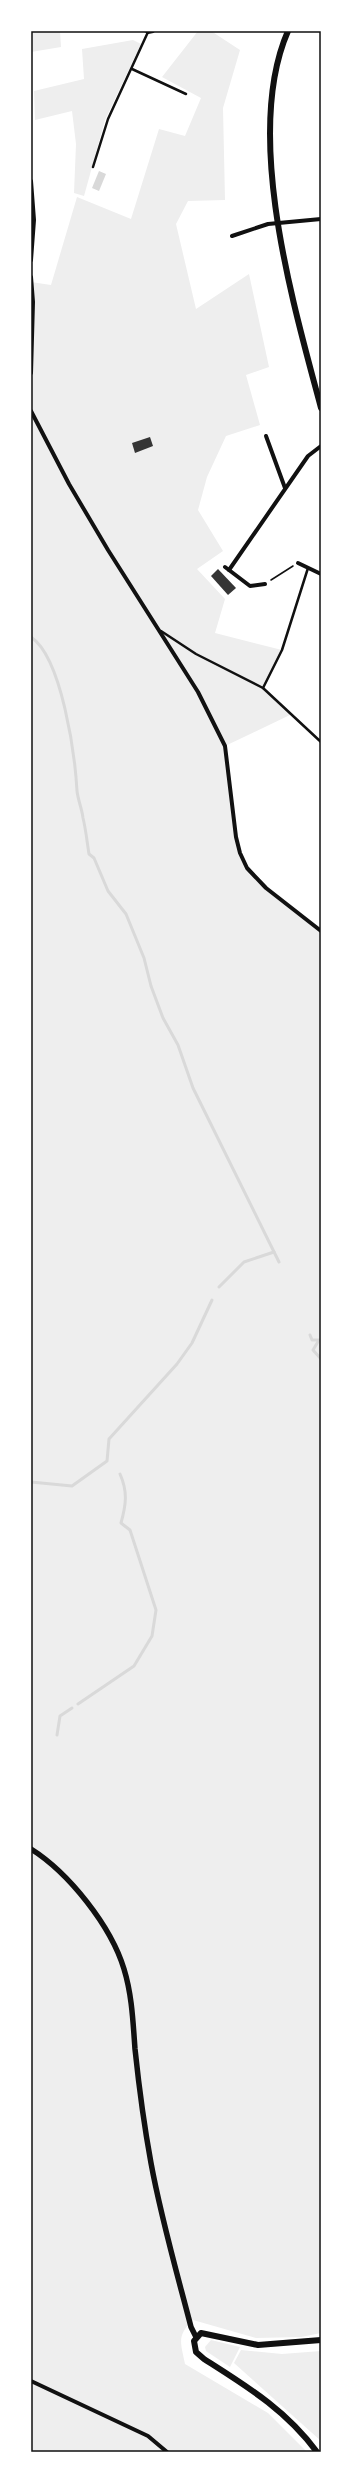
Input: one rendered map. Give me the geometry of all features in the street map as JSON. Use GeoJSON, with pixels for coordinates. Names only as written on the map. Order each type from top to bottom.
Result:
{"type":"FeatureCollection","features":[{"type":"Feature","properties":{"kind":"main road"},"geometry":{"type":"LineString","coordinates":[[288,31],[278,59],[271,98],[271,163],[277,223],[321,408]]}},
{"type":"Feature","properties":{"kind":"main road"},"geometry":{"type":"LineString","coordinates":[[317,2452],[302,2431],[263,2396],[196,2352],[194,2346],[196,2337],[201,2333],[210,2333],[248,2343],[269,2346],[321,2340]]}},
{"type":"Feature","properties":{"kind":"street"},"geometry":{"type":"LineString","coordinates":[[31,181],[34,220],[31,260]]}},
{"type":"Feature","properties":{"kind":"street"},"geometry":{"type":"LineString","coordinates":[[232,236],[277,223],[321,219]]}},
{"type":"Feature","properties":{"kind":"street"},"geometry":{"type":"LineString","coordinates":[[31,277],[33,302],[31,374]]}},
{"type":"Feature","properties":{"kind":"street"},"geometry":{"type":"LineString","coordinates":[[31,411],[69,484],[198,692],[225,746],[236,837],[240,853],[247,868],[266,888],[321,931]]}},
{"type":"Feature","properties":{"kind":"street"},"geometry":{"type":"LineString","coordinates":[[266,436],[285,488]]}},
{"type":"Feature","properties":{"kind":"street"},"geometry":{"type":"LineString","coordinates":[[229,570],[308,456],[321,446]]}},
{"type":"Feature","properties":{"kind":"street"},"geometry":{"type":"LineString","coordinates":[[298,563],[321,574]]}},
{"type":"Feature","properties":{"kind":"street"},"geometry":{"type":"LineString","coordinates":[[224,567],[250,586],[265,584]]}},
{"type":"Feature","properties":{"kind":"street"},"geometry":{"type":"LineString","coordinates":[[31,1849],[60,1871],[88,1904],[112,1940],[124,1967],[129,1990],[140,2095],[151,2163],[191,2327],[196,2337]]}},
{"type":"Feature","properties":{"kind":"street"},"geometry":{"type":"LineString","coordinates":[[31,2381],[148,2436],[166,2452]]}},
{"type":"Feature","properties":{"kind":"lane"},"geometry":{"type":"LineString","coordinates":[[93,167],[108,119],[148,31]]}},
{"type":"Feature","properties":{"kind":"lane"},"geometry":{"type":"LineString","coordinates":[[132,69],[186,94]]}},
{"type":"Feature","properties":{"kind":"lane"},"geometry":{"type":"LineString","coordinates":[[263,688],[282,650],[309,568]]}},
{"type":"Feature","properties":{"kind":"lane"},"geometry":{"type":"LineString","coordinates":[[160,631],[196,654],[263,688],[321,742]]}},
{"type":"Feature","properties":{"kind":"path"},"geometry":{"type":"LineString","coordinates":[[265,584],[298,563]]}},
{"type":"Feature","properties":{"kind":"shaded area"},"geometry":{"type":"Polygon","coordinates":[[[31,31],[60,31],[61,47],[31,52],[31,31]]]}},
{"type":"Feature","properties":{"kind":"shaded area"},"geometry":{"type":"Polygon","coordinates":[[[198,31],[211,31],[240,50],[223,108],[225,200],[188,201],[176,224],[196,309],[249,274],[269,367],[246,375],[260,425],[226,436],[207,477],[198,510],[223,551],[197,569],[225,599],[215,633],[282,650],[263,688],[292,714],[225,746],[240,853],[255,876],[274,895],[317,928],[321,925],[321,2333],[301,2337],[256,2338],[193,2320],[184,2331],[181,2340],[185,2364],[268,2413],[307,2452],[31,2452],[31,282],[51,285],[77,197],[131,219],[159,129],[185,136],[201,98],[162,77],[198,31]]]}},
{"type":"Feature","properties":{"kind":"shaded area"},"geometry":{"type":"Polygon","coordinates":[[[133,40],[141,44],[105,120],[84,196],[74,193],[76,144],[72,111],[35,120],[34,91],[84,79],[82,49],[133,40]]]}},
{"type":"Feature","properties":{"kind":"shaded area"},"geometry":{"type":"Polygon","coordinates":[[[99,171],[106,174],[99,191],[92,188],[99,171]]]}},
{"type":"Feature","properties":{"kind":"shaded area"},"geometry":{"type":"Polygon","coordinates":[[[211,2340],[240,2347],[230,2367],[206,2351],[205,2347],[211,2340]]]}},
{"type":"Feature","properties":{"kind":"shaded area"},"geometry":{"type":"Polygon","coordinates":[[[241,2350],[282,2354],[321,2351],[321,2441],[234,2363],[241,2350]]]}},
{"type":"Feature","properties":{"kind":"building"},"geometry":{"type":"Polygon","coordinates":[[[150,437],[153,446],[135,453],[132,443],[150,437]]]}},
{"type":"Feature","properties":{"kind":"building"},"geometry":{"type":"Polygon","coordinates":[[[218,569],[236,588],[228,595],[211,576],[218,569]]]}},
{"type":"Feature","properties":{"kind":"waterway"},"geometry":{"type":"LineString","coordinates":[[31,637],[42,648],[59,685],[70,732],[78,794],[89,854],[94,858],[108,891],[126,914],[144,958],[151,986],[163,1018],[178,1045],[193,1088],[279,1262]]}},
{"type":"Feature","properties":{"kind":"waterway"},"geometry":{"type":"LineString","coordinates":[[219,1287],[244,1262],[274,1252]]}},
{"type":"Feature","properties":{"kind":"waterway"},"geometry":{"type":"LineString","coordinates":[[31,1482],[72,1486],[107,1461],[109,1439],[177,1364],[192,1343],[212,1300]]}},
{"type":"Feature","properties":{"kind":"waterway"},"geometry":{"type":"LineString","coordinates":[[310,1335],[312,1340],[319,1340],[313,1350],[321,1359]]}},
{"type":"Feature","properties":{"kind":"waterway"},"geometry":{"type":"LineString","coordinates":[[78,1704],[134,1666],[152,1636],[156,1610],[130,1530],[121,1523],[124,1510],[125,1493],[120,1474]]}},
{"type":"Feature","properties":{"kind":"waterway"},"geometry":{"type":"LineString","coordinates":[[57,1735],[60,1716],[72,1708]]}}]}
